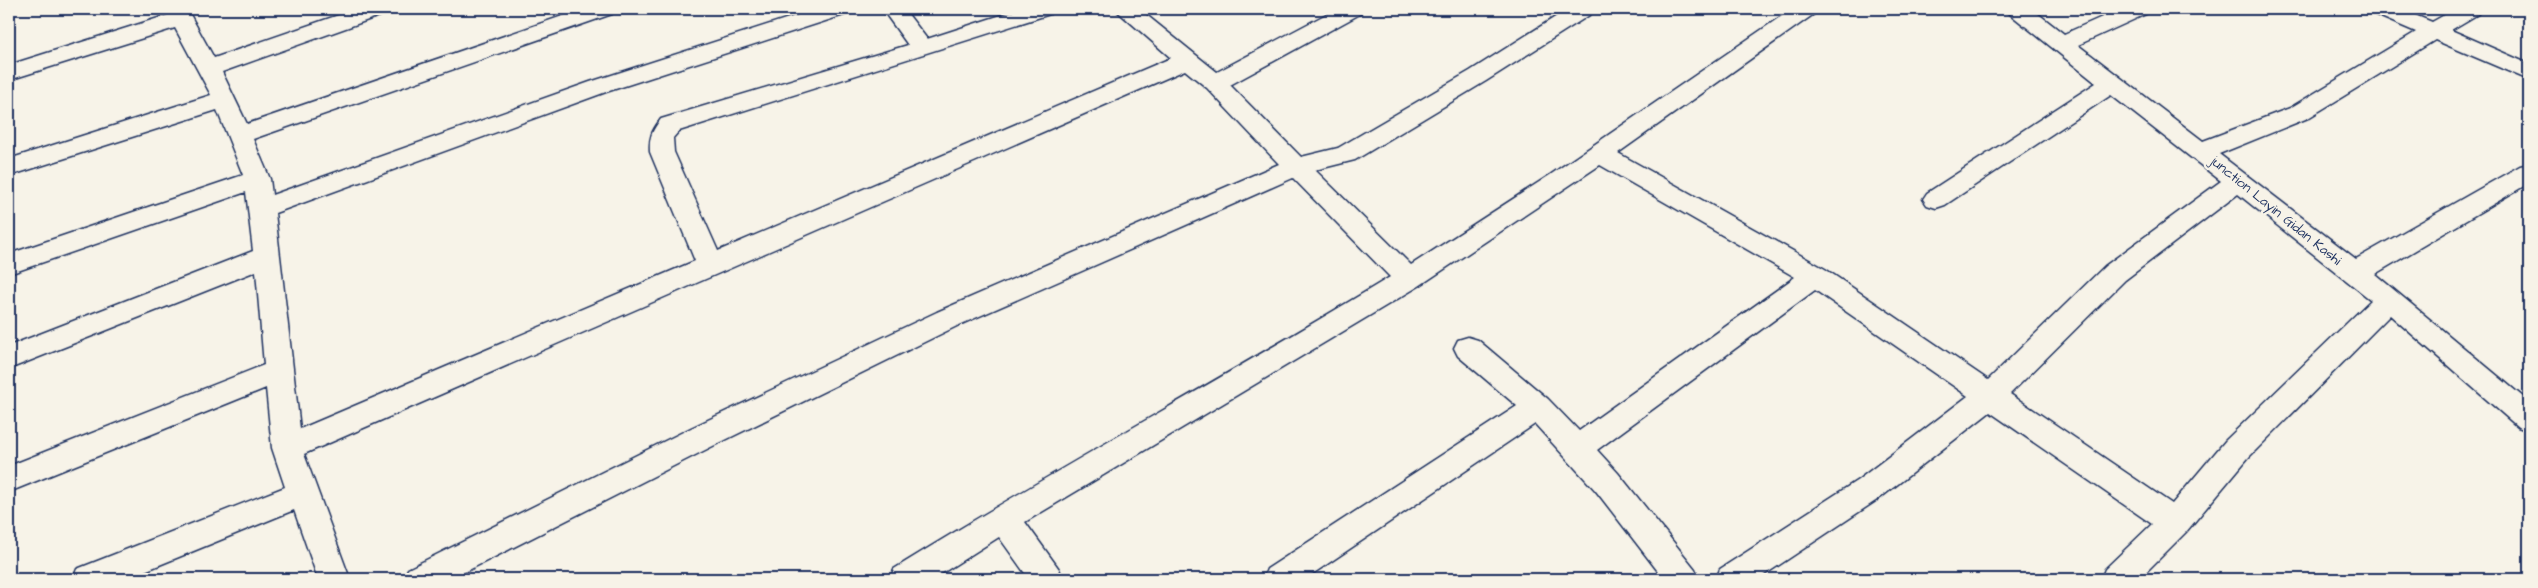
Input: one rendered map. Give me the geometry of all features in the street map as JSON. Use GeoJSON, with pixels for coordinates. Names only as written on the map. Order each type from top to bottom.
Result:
{"type":"FeatureCollection","features":[{"type":"Feature","properties":{"kind":"street"},"geometry":{"type":"LineString","coordinates":[[210,68],[377,9]]}},
{"type":"Feature","properties":{"kind":"street"},"geometry":{"type":"LineString","coordinates":[[240,135],[604,9]]}},
{"type":"Feature","properties":{"kind":"street"},"geometry":{"type":"LineString","coordinates":[[261,208],[598,87],[839,9]]}},
{"type":"Feature","properties":{"kind":"street"},"geometry":{"type":"LineString","coordinates":[[893,9],[922,48]]}},
{"type":"Feature","properties":{"kind":"street"},"geometry":{"type":"LineString","coordinates":[[710,265],[662,152],[660,137],[670,125],[922,48],[1042,9]]}},
{"type":"Feature","properties":{"kind":"street"},"geometry":{"type":"LineString","coordinates":[[1126,9],[1215,83],[1382,254],[1410,279]]}},
{"type":"Feature","properties":{"kind":"street"},"geometry":{"type":"LineString","coordinates":[[1215,83],[1352,9]]}},
{"type":"Feature","properties":{"kind":"street"},"geometry":{"type":"LineString","coordinates":[[420,579],[693,442],[947,318],[1297,166],[1346,154],[1478,76],[1583,9]]}},
{"type":"Feature","properties":{"kind":"street"},"geometry":{"type":"LineString","coordinates":[[906,579],[1002,517],[1410,279],[1599,153],[1806,9]]}},
{"type":"Feature","properties":{"kind":"street","name":"junction Layin Gidan Kashi"},"geometry":{"type":"LineString","coordinates":[[2018,9],[2112,84],[2239,180],[2483,377],[2529,419]]}},
{"type":"Feature","properties":{"kind":"street"},"geometry":{"type":"LineString","coordinates":[[2062,44],[2138,9]]}},
{"type":"Feature","properties":{"kind":"street"},"geometry":{"type":"LineString","coordinates":[[2382,9],[2529,73]]}},
{"type":"Feature","properties":{"kind":"street"},"geometry":{"type":"LineString","coordinates":[[2202,151],[2299,113],[2470,9]]}},
{"type":"Feature","properties":{"kind":"street"},"geometry":{"type":"LineString","coordinates":[[9,73],[179,14],[210,68],[225,99],[257,180],[287,448],[334,579]]}},
{"type":"Feature","properties":{"kind":"street"},"geometry":{"type":"LineString","coordinates":[[287,448],[1187,60]]}},
{"type":"Feature","properties":{"kind":"street"},"geometry":{"type":"LineString","coordinates":[[1936,199],[2112,84]]}},
{"type":"Feature","properties":{"kind":"street"},"geometry":{"type":"LineString","coordinates":[[9,168],[225,99]]}},
{"type":"Feature","properties":{"kind":"street"},"geometry":{"type":"LineString","coordinates":[[1599,153],[1815,276],[2175,523]]}},
{"type":"Feature","properties":{"kind":"street"},"geometry":{"type":"LineString","coordinates":[[2354,273],[2529,172]]}},
{"type":"Feature","properties":{"kind":"street"},"geometry":{"type":"LineString","coordinates":[[9,264],[257,180]]}},
{"type":"Feature","properties":{"kind":"street"},"geometry":{"type":"LineString","coordinates":[[1732,579],[1869,489],[1991,395],[2116,273],[2239,180]]}},
{"type":"Feature","properties":{"kind":"street"},"geometry":{"type":"LineString","coordinates":[[9,358],[267,256]]}},
{"type":"Feature","properties":{"kind":"street"},"geometry":{"type":"LineString","coordinates":[[1576,449],[1815,276]]}},
{"type":"Feature","properties":{"kind":"street"},"geometry":{"type":"LineString","coordinates":[[2118,579],[2175,523],[2237,449],[2388,300]]}},
{"type":"Feature","properties":{"kind":"street"},"geometry":{"type":"LineString","coordinates":[[1468,348],[1538,408],[1607,482],[1683,579]]}},
{"type":"Feature","properties":{"kind":"street"},"geometry":{"type":"LineString","coordinates":[[9,480],[279,371]]}},
{"type":"Feature","properties":{"kind":"street"},"geometry":{"type":"LineString","coordinates":[[1279,579],[1538,408]]}},
{"type":"Feature","properties":{"kind":"street"},"geometry":{"type":"LineString","coordinates":[[89,579],[303,493]]}},
{"type":"Feature","properties":{"kind":"street"},"geometry":{"type":"LineString","coordinates":[[1002,517],[1048,579]]}}]}
